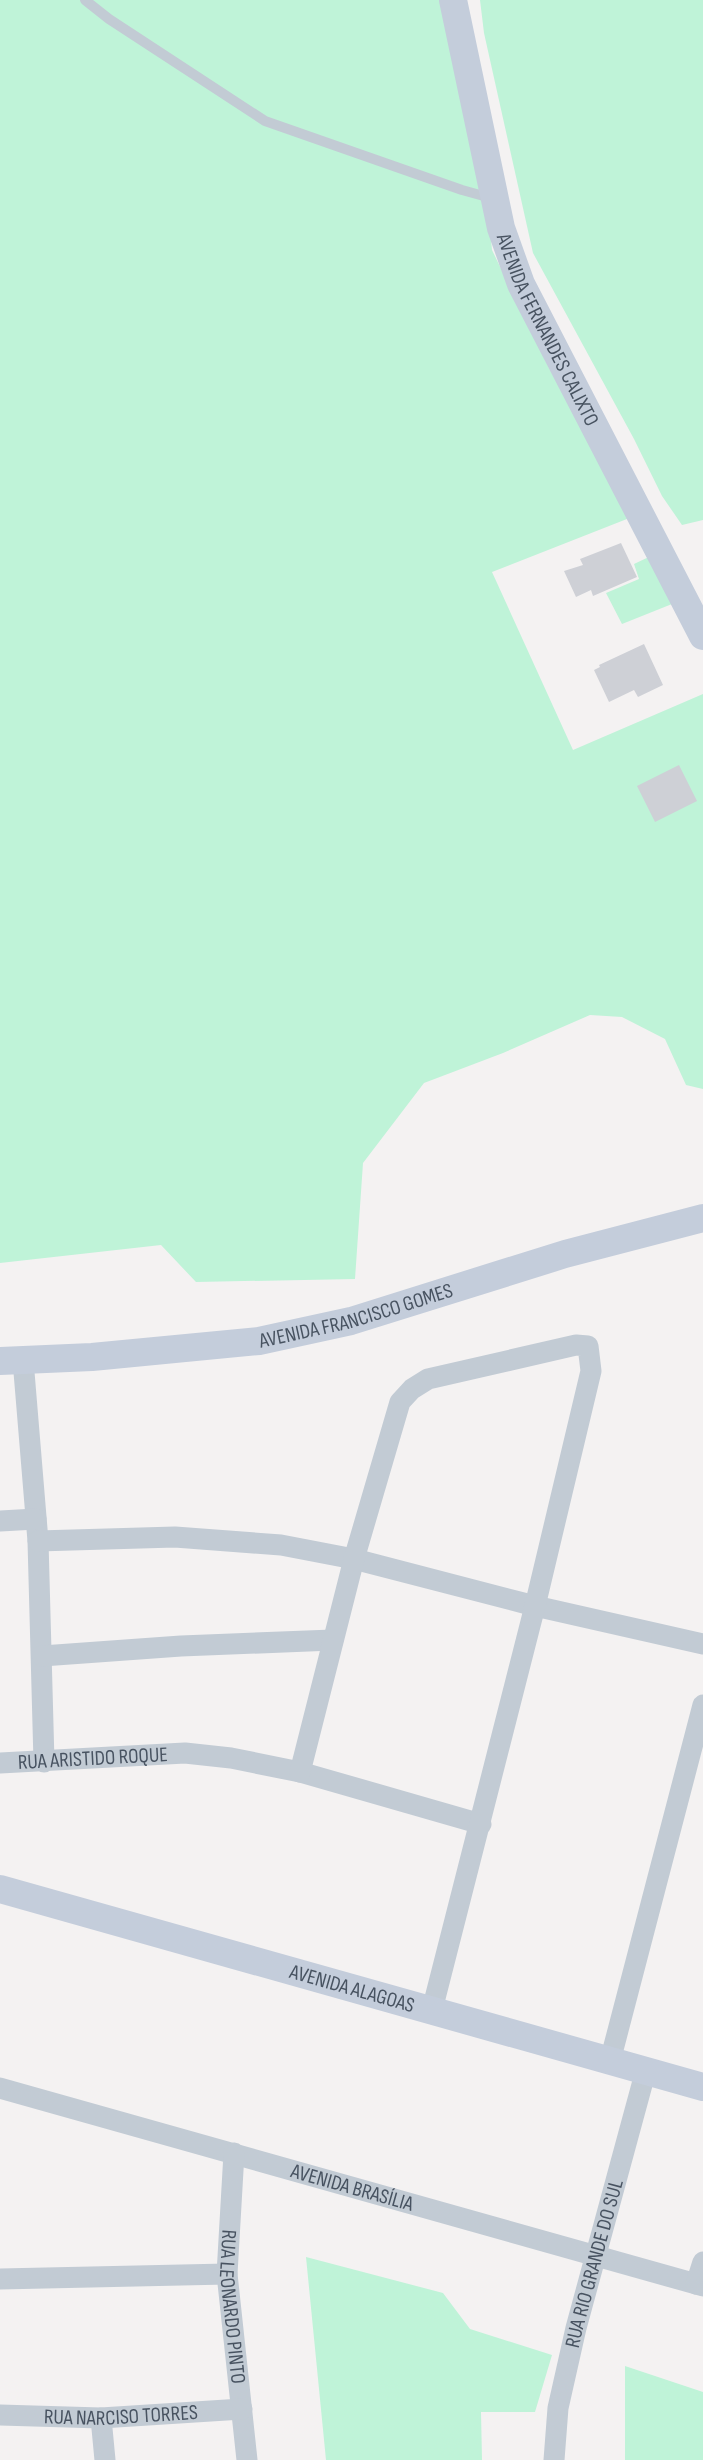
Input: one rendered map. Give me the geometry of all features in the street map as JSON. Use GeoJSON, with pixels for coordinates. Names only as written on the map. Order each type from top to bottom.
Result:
{"type":"FeatureCollection","features":[{"type":"Feature","properties":{"kind":"street","name":"AVENIDA FERNANDES CALIXTO"},"geometry":{"type":"LineString","coordinates":[[453,0],[501,228],[521,284],[703,636]]}},
{"type":"Feature","properties":{"kind":"street","name":"AVENIDA FRANCISCO GOMES"},"geometry":{"type":"LineString","coordinates":[[12,1360],[93,1357],[190,1348],[259,1341],[299,1333],[351,1321],[565,1254],[703,1217]]}},
{"type":"Feature","properties":{"kind":"street"},"geometry":{"type":"LineString","coordinates":[[300,1772],[354,1559],[400,1402],[412,1389],[428,1379],[576,1345],[588,1346],[591,1371],[536,1606],[432,2010]]}},
{"type":"Feature","properties":{"kind":"street"},"geometry":{"type":"LineString","coordinates":[[12,1360],[38,1541],[44,1762]]}},
{"type":"Feature","properties":{"kind":"street"},"geometry":{"type":"LineString","coordinates":[[0,1521],[36,1519]]}},
{"type":"Feature","properties":{"kind":"street"},"geometry":{"type":"LineString","coordinates":[[38,1541],[175,1537],[281,1545],[354,1559],[536,1606],[703,1644]]}},
{"type":"Feature","properties":{"kind":"street"},"geometry":{"type":"LineString","coordinates":[[42,1656],[181,1646],[334,1640]]}},
{"type":"Feature","properties":{"kind":"street"},"geometry":{"type":"LineString","coordinates":[[610,2061],[703,1705]]}},
{"type":"Feature","properties":{"kind":"street","name":"RUA ARISTIDO ROQUE"},"geometry":{"type":"LineString","coordinates":[[0,1763],[185,1753],[230,1758],[300,1772],[481,1824]]}},
{"type":"Feature","properties":{"kind":"street","name":"AVENIDA ALAGOAS"},"geometry":{"type":"LineString","coordinates":[[0,1889],[703,2087]]}},
{"type":"Feature","properties":{"kind":"street","name":"RUA RIO GRANDE DO SUL"},"geometry":{"type":"LineString","coordinates":[[554,2460],[558,2408],[595,2256],[646,2070]]}},
{"type":"Feature","properties":{"kind":"street","name":"AVENIDA BRASÍLIA"},"geometry":{"type":"LineString","coordinates":[[0,2088],[700,2285]]}},
{"type":"Feature","properties":{"kind":"street","name":"RUA LEONARDO PINTO"},"geometry":{"type":"LineString","coordinates":[[234,2153],[227,2274],[247,2460]]}},
{"type":"Feature","properties":{"kind":"street"},"geometry":{"type":"LineString","coordinates":[[700,2285],[703,2262]]}},
{"type":"Feature","properties":{"kind":"street"},"geometry":{"type":"LineString","coordinates":[[0,2279],[227,2274]]}},
{"type":"Feature","properties":{"kind":"street","name":"RUA NARCISO TORRES"},"geometry":{"type":"LineString","coordinates":[[0,2415],[101,2418],[242,2409]]}},
{"type":"Feature","properties":{"kind":"street"},"geometry":{"type":"LineString","coordinates":[[101,2418],[105,2460]]}},
{"type":"Feature","properties":{"kind":"lane"},"geometry":{"type":"LineString","coordinates":[[85,0],[109,19],[265,121],[495,199]]}},
{"type":"Feature","properties":{"kind":"green space"},"geometry":{"type":"Polygon","coordinates":[[[0,0],[443,0],[486,187],[492,250],[549,368],[632,517],[492,572],[573,750],[703,694],[703,1089],[686,1085],[665,1039],[622,1017],[590,1015],[503,1053],[424,1083],[363,1163],[355,1279],[196,1282],[161,1245],[0,1263],[0,0]]]}},
{"type":"Feature","properties":{"kind":"green space"},"geometry":{"type":"Polygon","coordinates":[[[480,0],[703,0],[703,520],[682,525],[662,496],[533,253],[484,33],[480,0]]]}},
{"type":"Feature","properties":{"kind":"green space"},"geometry":{"type":"Polygon","coordinates":[[[653,555],[677,602],[622,624],[606,593],[639,579],[634,564],[653,555]]]}},
{"type":"Feature","properties":{"kind":"green space"},"geometry":{"type":"Polygon","coordinates":[[[306,2257],[443,2293],[470,2329],[552,2355],[535,2412],[481,2412],[482,2460],[326,2460],[306,2257]]]}},
{"type":"Feature","properties":{"kind":"green space"},"geometry":{"type":"Polygon","coordinates":[[[625,2366],[703,2392],[703,2460],[625,2460],[625,2366]]]}},
{"type":"Feature","properties":{"kind":"building"},"geometry":{"type":"Polygon","coordinates":[[[621,543],[637,577],[593,596],[591,590],[576,597],[564,571],[583,565],[580,559],[621,543]]]}},
{"type":"Feature","properties":{"kind":"building"},"geometry":{"type":"Polygon","coordinates":[[[644,644],[663,685],[638,697],[634,690],[609,702],[594,670],[600,667],[599,665],[644,644]]]}},
{"type":"Feature","properties":{"kind":"building"},"geometry":{"type":"Polygon","coordinates":[[[679,765],[697,801],[655,822],[637,786],[679,765]]]}}]}
